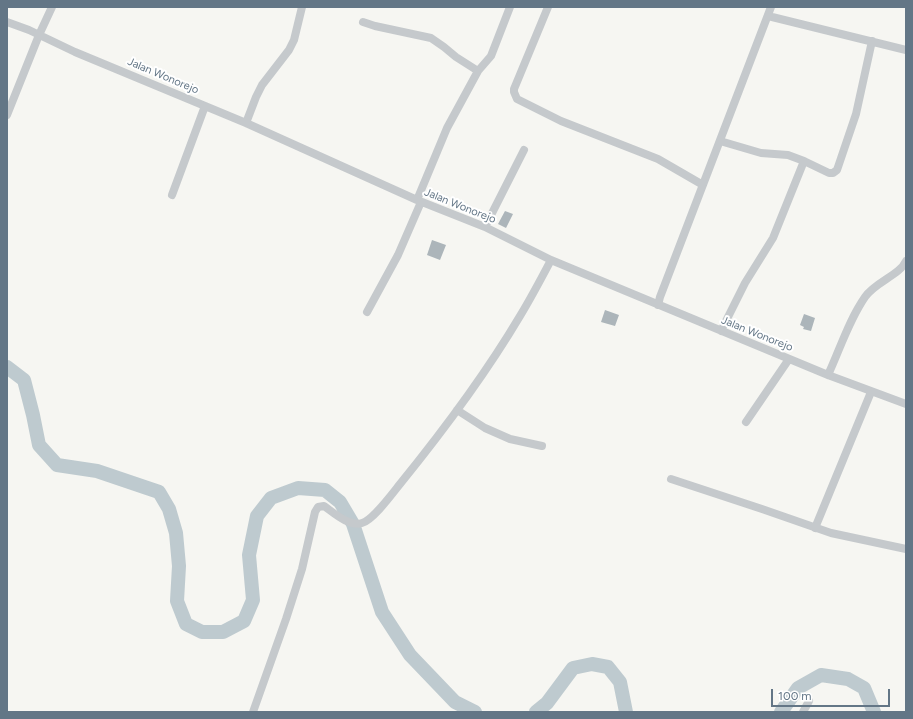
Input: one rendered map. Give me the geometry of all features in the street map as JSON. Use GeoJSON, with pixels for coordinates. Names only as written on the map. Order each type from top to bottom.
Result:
{"type":"FeatureCollection","features":[{"type":"Feature","properties":{"kind":"street"},"geometry":{"type":"LineString","coordinates":[[7,115],[39,35],[52,7]]}},
{"type":"Feature","properties":{"kind":"street"},"geometry":{"type":"LineString","coordinates":[[246,123],[262,85],[289,50],[294,40],[302,7]]}},
{"type":"Feature","properties":{"kind":"street"},"geometry":{"type":"LineString","coordinates":[[367,312],[398,255],[447,128],[478,72],[491,56],[510,7]]}},
{"type":"Feature","properties":{"kind":"street"},"geometry":{"type":"LineString","coordinates":[[548,7],[514,89],[517,99],[561,121],[658,159],[703,185]]}},
{"type":"Feature","properties":{"kind":"street"},"geometry":{"type":"LineString","coordinates":[[658,305],[771,7]]}},
{"type":"Feature","properties":{"kind":"street"},"geometry":{"type":"LineString","coordinates":[[768,16],[906,50]]}},
{"type":"Feature","properties":{"kind":"street","name":"Jalan Wonorejo"},"geometry":{"type":"LineString","coordinates":[[7,22],[246,123],[419,201],[485,227],[551,260],[788,359],[871,392],[906,404]]}},
{"type":"Feature","properties":{"kind":"street"},"geometry":{"type":"LineString","coordinates":[[363,22],[431,38],[456,58],[478,72]]}},
{"type":"Feature","properties":{"kind":"street"},"geometry":{"type":"LineString","coordinates":[[720,141],[761,153],[788,155],[829,173],[833,173],[837,170],[856,114],[872,41]]}},
{"type":"Feature","properties":{"kind":"street"},"geometry":{"type":"LineString","coordinates":[[172,195],[206,106]]}},
{"type":"Feature","properties":{"kind":"street"},"geometry":{"type":"LineString","coordinates":[[485,227],[524,150]]}},
{"type":"Feature","properties":{"kind":"street"},"geometry":{"type":"LineString","coordinates":[[721,331],[745,283],[774,238],[804,161]]}},
{"type":"Feature","properties":{"kind":"street"},"geometry":{"type":"LineString","coordinates":[[253,712],[302,569],[316,509],[320,506],[324,506],[343,519],[356,524],[367,521],[383,505],[457,410],[520,316],[551,260]]}},
{"type":"Feature","properties":{"kind":"street"},"geometry":{"type":"LineString","coordinates":[[828,375],[855,314],[865,296],[877,284],[901,268],[906,261]]}},
{"type":"Feature","properties":{"kind":"street"},"geometry":{"type":"LineString","coordinates":[[746,422],[788,359]]}},
{"type":"Feature","properties":{"kind":"street"},"geometry":{"type":"LineString","coordinates":[[815,528],[871,392]]}},
{"type":"Feature","properties":{"kind":"street"},"geometry":{"type":"LineString","coordinates":[[457,410],[486,428],[510,439],[542,446]]}},
{"type":"Feature","properties":{"kind":"street"},"geometry":{"type":"LineString","coordinates":[[670,479],[831,533],[906,549]]}},
{"type":"Feature","properties":{"kind":"street"},"geometry":{"type":"LineString","coordinates":[[803,712],[809,701]]}},
{"type":"Feature","properties":{"kind":"building"},"geometry":{"type":"Polygon","coordinates":[[[505,211],[513,214],[506,228],[498,224],[505,211]]]}},
{"type":"Feature","properties":{"kind":"building"},"geometry":{"type":"Polygon","coordinates":[[[432,240],[446,245],[440,260],[427,255],[432,240]]]}},
{"type":"Feature","properties":{"kind":"building"},"geometry":{"type":"Polygon","coordinates":[[[605,310],[619,315],[615,326],[601,322],[605,310]]]}},
{"type":"Feature","properties":{"kind":"building"},"geometry":{"type":"Polygon","coordinates":[[[804,314],[815,318],[811,331],[803,329],[804,327],[800,325],[804,314]]]}},
{"type":"Feature","properties":{"kind":"waterway"},"geometry":{"type":"LineString","coordinates":[[7,367],[24,380],[39,445],[57,465],[97,471],[159,492],[169,509],[176,533],[179,566],[177,601],[186,624],[202,632],[223,632],[244,621],[253,600],[249,555],[257,516],[271,498],[298,488],[325,490],[340,502],[353,524],[382,612],[410,655],[455,702],[475,712]]}},
{"type":"Feature","properties":{"kind":"waterway"},"geometry":{"type":"LineString","coordinates":[[536,712],[547,703],[573,668],[592,664],[608,667],[620,682],[626,712]]}},
{"type":"Feature","properties":{"kind":"waterway"},"geometry":{"type":"LineString","coordinates":[[781,712],[798,688],[821,675],[848,679],[864,688],[874,712]]}}]}
